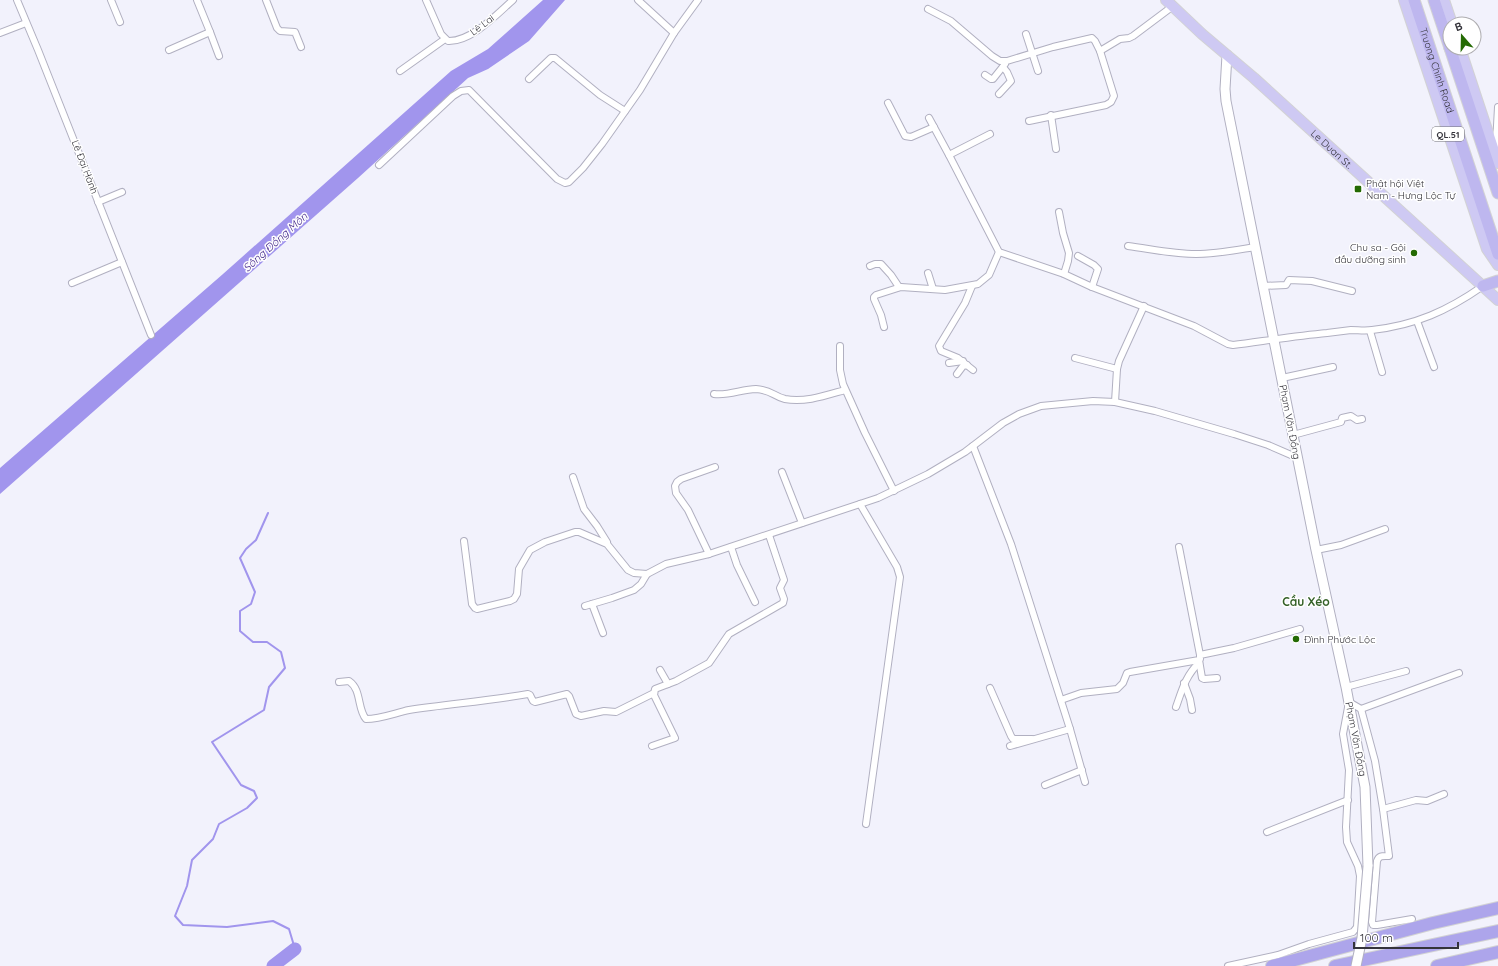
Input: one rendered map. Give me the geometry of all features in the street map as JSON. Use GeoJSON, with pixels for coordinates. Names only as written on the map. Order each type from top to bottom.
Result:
{"type":"FeatureCollection","features":[{"type":"Feature","properties":{"kind":"highway","name":"Truong Chinh Road"},"geometry":{"type":"LineString","coordinates":[[1414,0],[1498,254]]}},
{"type":"Feature","properties":{"kind":"highway","name":"Truong Chinh Road"},"geometry":{"type":"LineString","coordinates":[[1434,0],[1442,24]]}},
{"type":"Feature","properties":{"kind":"highway","name":"Truong Chinh Road"},"geometry":{"type":"LineString","coordinates":[[1453,56],[1498,193]]}},
{"type":"Feature","properties":{"kind":"highway"},"geometry":{"type":"LineString","coordinates":[[1483,286],[1498,281]]}},
{"type":"Feature","properties":{"kind":"highway"},"geometry":{"type":"LineString","coordinates":[[1272,966],[1433,923],[1498,908]]}},
{"type":"Feature","properties":{"kind":"highway"},"geometry":{"type":"LineString","coordinates":[[1335,966],[1498,931]]}},
{"type":"Feature","properties":{"kind":"highway"},"geometry":{"type":"LineString","coordinates":[[1437,966],[1498,952]]}},
{"type":"Feature","properties":{"kind":"main road","name":"QL.51"},"geometry":{"type":"LineString","coordinates":[[1404,0],[1487,249],[1498,265]]}},
{"type":"Feature","properties":{"kind":"main road"},"geometry":{"type":"LineString","coordinates":[[1444,0],[1449,16]]}},
{"type":"Feature","properties":{"kind":"main road","name":"Le Duan St."},"geometry":{"type":"LineString","coordinates":[[1169,3],[1202,34],[1254,78],[1498,300]]}},
{"type":"Feature","properties":{"kind":"main road","name":"Phạm Văn Đồng"},"geometry":{"type":"LineString","coordinates":[[1227,55],[1225,89],[1226,101],[1316,550],[1346,687],[1365,787],[1368,866],[1362,938],[1356,966]]}},
{"type":"Feature","properties":{"kind":"main road"},"geometry":{"type":"LineString","coordinates":[[1463,56],[1498,163]]}},
{"type":"Feature","properties":{"kind":"street","name":"Lê Đại Hành"},"geometry":{"type":"LineString","coordinates":[[17,0],[151,335]]}},
{"type":"Feature","properties":{"kind":"street"},"geometry":{"type":"LineString","coordinates":[[111,0],[120,22]]}},
{"type":"Feature","properties":{"kind":"street"},"geometry":{"type":"LineString","coordinates":[[197,0],[219,56]]}},
{"type":"Feature","properties":{"kind":"street"},"geometry":{"type":"LineString","coordinates":[[266,0],[280,31],[295,32],[301,47]]}},
{"type":"Feature","properties":{"kind":"street"},"geometry":{"type":"LineString","coordinates":[[400,71],[446,40],[441,34],[426,0]]}},
{"type":"Feature","properties":{"kind":"street","name":"Lê Lai"},"geometry":{"type":"LineString","coordinates":[[446,40],[454,42],[468,37],[490,21],[512,0]]}},
{"type":"Feature","properties":{"kind":"street"},"geometry":{"type":"LineString","coordinates":[[638,0],[674,33]]}},
{"type":"Feature","properties":{"kind":"street"},"geometry":{"type":"LineString","coordinates":[[379,165],[453,96],[461,91],[469,90],[558,179],[565,183],[568,182],[574,178],[582,168],[640,90],[674,33],[698,0]]}},
{"type":"Feature","properties":{"kind":"street"},"geometry":{"type":"LineString","coordinates":[[1100,51],[1120,39],[1133,36],[1169,3]]}},
{"type":"Feature","properties":{"kind":"street"},"geometry":{"type":"LineString","coordinates":[[928,9],[951,21],[1000,61],[1007,61],[1092,38],[1095,41],[1100,51],[1114,96],[1111,102],[1106,105],[1051,115],[1029,121]]}},
{"type":"Feature","properties":{"kind":"street"},"geometry":{"type":"LineString","coordinates":[[0,33],[26,23]]}},
{"type":"Feature","properties":{"kind":"street"},"geometry":{"type":"LineString","coordinates":[[169,50],[210,32]]}},
{"type":"Feature","properties":{"kind":"street"},"geometry":{"type":"LineString","coordinates":[[1026,34],[1038,71]]}},
{"type":"Feature","properties":{"kind":"street"},"geometry":{"type":"LineString","coordinates":[[529,79],[551,58],[555,58],[600,95],[625,111]]}},
{"type":"Feature","properties":{"kind":"street"},"geometry":{"type":"LineString","coordinates":[[985,75],[991,80],[993,79],[1007,61]]}},
{"type":"Feature","properties":{"kind":"street"},"geometry":{"type":"LineString","coordinates":[[999,94],[1011,80],[1003,68]]}},
{"type":"Feature","properties":{"kind":"street"},"geometry":{"type":"LineString","coordinates":[[888,103],[905,136],[911,137],[934,127]]}},
{"type":"Feature","properties":{"kind":"street"},"geometry":{"type":"LineString","coordinates":[[1494,150],[1496,144],[1498,107]]}},
{"type":"Feature","properties":{"kind":"street"},"geometry":{"type":"LineString","coordinates":[[1051,115],[1056,149]]}},
{"type":"Feature","properties":{"kind":"street"},"geometry":{"type":"LineString","coordinates":[[929,118],[999,252],[1064,274],[1092,287],[1194,326],[1228,344],[1239,344],[1352,330],[1370,331],[1391,328],[1417,321],[1438,313],[1461,302],[1483,286]]}},
{"type":"Feature","properties":{"kind":"street"},"geometry":{"type":"LineString","coordinates":[[949,155],[990,134]]}},
{"type":"Feature","properties":{"kind":"street"},"geometry":{"type":"LineString","coordinates":[[98,202],[122,192]]}},
{"type":"Feature","properties":{"kind":"street"},"geometry":{"type":"LineString","coordinates":[[1059,212],[1069,253],[1064,274]]}},
{"type":"Feature","properties":{"kind":"street"},"geometry":{"type":"LineString","coordinates":[[1128,246],[1197,254],[1255,247]]}},
{"type":"Feature","properties":{"kind":"street"},"geometry":{"type":"LineString","coordinates":[[884,327],[874,297],[899,287],[952,290],[972,286],[984,281],[989,275],[999,252]]}},
{"type":"Feature","properties":{"kind":"street"},"geometry":{"type":"LineString","coordinates":[[1078,256],[1098,269],[1092,287]]}},
{"type":"Feature","properties":{"kind":"street"},"geometry":{"type":"LineString","coordinates":[[72,283],[122,262]]}},
{"type":"Feature","properties":{"kind":"street"},"geometry":{"type":"LineString","coordinates":[[870,266],[881,264],[899,287]]}},
{"type":"Feature","properties":{"kind":"street"},"geometry":{"type":"LineString","coordinates":[[928,273],[933,289]]}},
{"type":"Feature","properties":{"kind":"street"},"geometry":{"type":"LineString","coordinates":[[1263,286],[1286,284],[1289,280],[1312,281],[1352,291]]}},
{"type":"Feature","properties":{"kind":"street"},"geometry":{"type":"LineString","coordinates":[[972,286],[965,303],[939,346],[945,353],[965,363],[973,370]]}},
{"type":"Feature","properties":{"kind":"street"},"geometry":{"type":"LineString","coordinates":[[1115,402],[1117,369],[1119,361],[1144,306]]}},
{"type":"Feature","properties":{"kind":"street"},"geometry":{"type":"LineString","coordinates":[[1417,321],[1434,367]]}},
{"type":"Feature","properties":{"kind":"street"},"geometry":{"type":"LineString","coordinates":[[1370,331],[1382,372]]}},
{"type":"Feature","properties":{"kind":"street"},"geometry":{"type":"LineString","coordinates":[[840,346],[840,370],[845,390],[864,433],[894,490]]}},
{"type":"Feature","properties":{"kind":"street"},"geometry":{"type":"LineString","coordinates":[[1074,358],[1117,369]]}},
{"type":"Feature","properties":{"kind":"street"},"geometry":{"type":"LineString","coordinates":[[949,363],[965,363]]}},
{"type":"Feature","properties":{"kind":"street"},"geometry":{"type":"LineString","coordinates":[[957,374],[965,363]]}},
{"type":"Feature","properties":{"kind":"street"},"geometry":{"type":"LineString","coordinates":[[1282,378],[1333,367]]}},
{"type":"Feature","properties":{"kind":"street"},"geometry":{"type":"LineString","coordinates":[[714,394],[722,395],[743,390],[765,389],[786,399],[796,399],[814,398],[845,390]]}},
{"type":"Feature","properties":{"kind":"street"},"geometry":{"type":"LineString","coordinates":[[603,633],[588,605],[634,590],[641,584],[647,574],[666,564],[709,554],[769,535],[860,504],[894,490],[928,474],[973,446],[1003,423],[1019,414],[1041,406],[1085,402],[1115,402],[1155,411],[1234,434],[1268,445],[1298,458]]}},
{"type":"Feature","properties":{"kind":"street"},"geometry":{"type":"LineString","coordinates":[[1293,435],[1334,425],[1341,422],[1342,418],[1346,417],[1351,416],[1357,420],[1362,419]]}},
{"type":"Feature","properties":{"kind":"street"},"geometry":{"type":"LineString","coordinates":[[973,446],[1011,544],[1061,700],[1085,782]]}},
{"type":"Feature","properties":{"kind":"street"},"geometry":{"type":"LineString","coordinates":[[709,554],[688,510],[678,498],[675,486],[681,479],[715,467]]}},
{"type":"Feature","properties":{"kind":"street"},"geometry":{"type":"LineString","coordinates":[[782,472],[802,524]]}},
{"type":"Feature","properties":{"kind":"street"},"geometry":{"type":"LineString","coordinates":[[573,477],[584,509],[597,526],[607,544],[628,570],[634,573],[647,574]]}},
{"type":"Feature","properties":{"kind":"street"},"geometry":{"type":"LineString","coordinates":[[860,504],[897,567],[900,577],[866,824]]}},
{"type":"Feature","properties":{"kind":"street"},"geometry":{"type":"LineString","coordinates":[[1316,550],[1341,545],[1386,529]]}},
{"type":"Feature","properties":{"kind":"street"},"geometry":{"type":"LineString","coordinates":[[464,542],[472,604],[475,608],[479,609],[514,599],[517,594],[520,569],[530,550],[536,546],[575,532],[579,532],[607,544]]}},
{"type":"Feature","properties":{"kind":"street"},"geometry":{"type":"LineString","coordinates":[[339,682],[349,681],[353,684],[366,719],[408,710],[472,701],[496,700],[528,694],[532,696],[533,701],[535,702],[567,694],[578,716],[616,712],[654,693],[655,689],[709,663],[729,634],[782,603],[784,599],[780,588],[784,580],[769,535]]}},
{"type":"Feature","properties":{"kind":"street"},"geometry":{"type":"LineString","coordinates":[[731,547],[737,565],[755,602]]}},
{"type":"Feature","properties":{"kind":"street"},"geometry":{"type":"LineString","coordinates":[[1179,547],[1202,678],[1217,678]]}},
{"type":"Feature","properties":{"kind":"street"},"geometry":{"type":"LineString","coordinates":[[1061,700],[1081,693],[1117,690],[1123,684],[1127,673],[1130,672],[1199,660],[1234,648],[1300,629]]}},
{"type":"Feature","properties":{"kind":"street"},"geometry":{"type":"LineString","coordinates":[[1176,707],[1184,683],[1189,673],[1199,660]]}},
{"type":"Feature","properties":{"kind":"street"},"geometry":{"type":"LineString","coordinates":[[660,670],[668,684]]}},
{"type":"Feature","properties":{"kind":"street"},"geometry":{"type":"LineString","coordinates":[[1346,687],[1406,671]]}},
{"type":"Feature","properties":{"kind":"street"},"geometry":{"type":"LineString","coordinates":[[1361,709],[1459,673]]}},
{"type":"Feature","properties":{"kind":"street"},"geometry":{"type":"LineString","coordinates":[[1184,683],[1190,699],[1192,710]]}},
{"type":"Feature","properties":{"kind":"street"},"geometry":{"type":"LineString","coordinates":[[990,688],[1013,739],[1032,739]]}},
{"type":"Feature","properties":{"kind":"street"},"geometry":{"type":"LineString","coordinates":[[652,746],[675,739],[676,737],[654,693]]}},
{"type":"Feature","properties":{"kind":"street"},"geometry":{"type":"LineString","coordinates":[[1228,966],[1278,955],[1356,930],[1360,876],[1358,866],[1347,842],[1346,827],[1349,770],[1343,734],[1349,702],[1361,709],[1374,761],[1383,809],[1389,856],[1381,856],[1377,861],[1372,922],[1373,925],[1377,925],[1412,919]]}},
{"type":"Feature","properties":{"kind":"street"},"geometry":{"type":"LineString","coordinates":[[1010,746],[1070,729]]}},
{"type":"Feature","properties":{"kind":"street"},"geometry":{"type":"LineString","coordinates":[[1045,785],[1082,770]]}},
{"type":"Feature","properties":{"kind":"street"},"geometry":{"type":"LineString","coordinates":[[1383,809],[1416,800],[1427,801],[1444,794]]}},
{"type":"Feature","properties":{"kind":"street"},"geometry":{"type":"LineString","coordinates":[[1267,832],[1348,800]]}},
{"type":"Feature","properties":{"kind":"water","name":"Sông Đồng Môn"},"geometry":{"type":"Polygon","coordinates":[[[543,0],[565,0],[529,41],[488,69],[468,78],[358,178],[0,494],[0,468],[223,274],[451,71],[488,49],[543,0]]]}},
{"type":"Feature","properties":{"kind":"waterway"},"geometry":{"type":"LineString","coordinates":[[268,513],[256,540],[246,549],[240,558],[255,592],[251,604],[240,611],[240,631],[253,642],[267,642],[281,652],[285,668],[269,687],[264,710],[212,742],[241,785],[254,791],[257,798],[247,808],[219,824],[213,839],[192,860],[187,886],[175,916],[183,925],[227,927],[273,921],[289,929],[295,949]]}},
{"type":"Feature","properties":{"kind":"waterway"},"geometry":{"type":"LineString","coordinates":[[273,966],[295,949]]}},
{"type":"Feature","properties":{"kind":"place","name":"Phật hội Việt Nam - Hưng Lộc Tự"},"geometry":{"type":"Point","coordinates":[1358,189]}},
{"type":"Feature","properties":{"kind":"place","name":"Chu sa - Gội đầu dưỡng sinh"},"geometry":{"type":"Point","coordinates":[1414,253]}},
{"type":"Feature","properties":{"kind":"place","name":"Đình Phước Lộc"},"geometry":{"type":"Point","coordinates":[1296,639]}},
{"type":"Feature","properties":{"kind":"district","name":"Cầu Xéo"},"geometry":{"type":"Point","coordinates":[1306,601]}}]}
